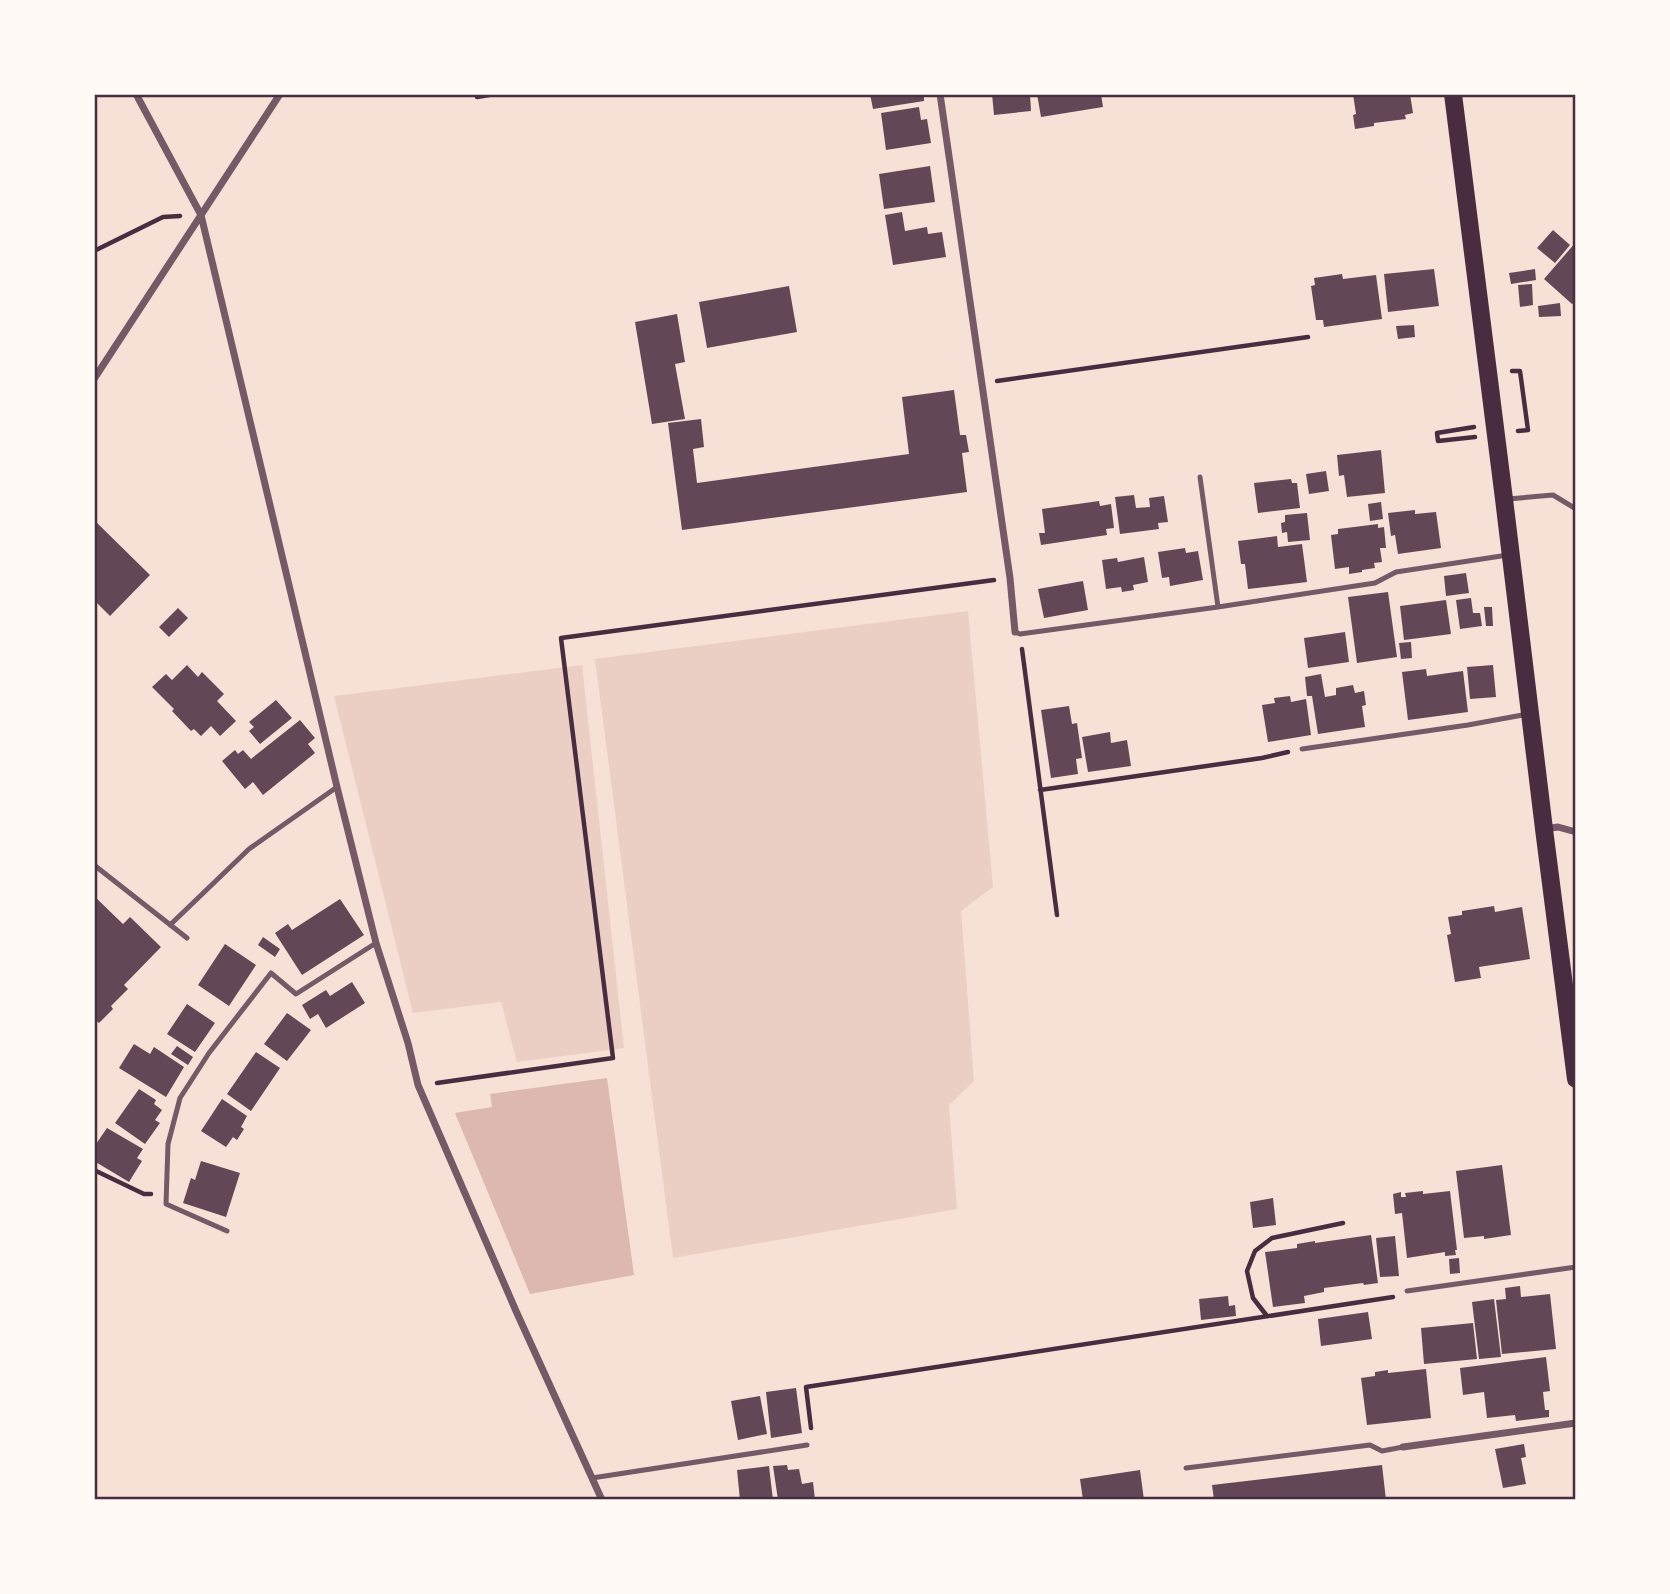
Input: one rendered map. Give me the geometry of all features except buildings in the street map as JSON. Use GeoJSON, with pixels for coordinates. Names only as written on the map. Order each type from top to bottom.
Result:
{"type":"FeatureCollection","features":[{"type":"Feature","properties":{"kind":"main road"},"geometry":{"type":"LineString","coordinates":[[1452,94],[1575,1071]]}},
{"type":"Feature","properties":{"kind":"street"},"geometry":{"type":"LineString","coordinates":[[136,94],[201,215],[337,787],[376,943],[408,1043],[418,1085],[602,1500]]}},
{"type":"Feature","properties":{"kind":"street"},"geometry":{"type":"LineString","coordinates":[[94,379],[280,94]]}},
{"type":"Feature","properties":{"kind":"street"},"geometry":{"type":"LineString","coordinates":[[940,94],[1018,633]]}},
{"type":"Feature","properties":{"kind":"street"},"geometry":{"type":"LineString","coordinates":[[1544,829],[1558,827],[1576,832]]}},
{"type":"Feature","properties":{"kind":"street"},"geometry":{"type":"LineString","coordinates":[[1403,1447],[1576,1423]]}},
{"type":"Feature","properties":{"kind":"lane"},"geometry":{"type":"LineString","coordinates":[[1200,477],[1219,607]]}},
{"type":"Feature","properties":{"kind":"lane"},"geometry":{"type":"LineString","coordinates":[[1504,499],[1553,495],[1576,509]]}},
{"type":"Feature","properties":{"kind":"lane"},"geometry":{"type":"LineString","coordinates":[[1018,633],[1219,607],[1375,583],[1396,572],[1511,554]]}},
{"type":"Feature","properties":{"kind":"lane"},"geometry":{"type":"LineString","coordinates":[[1302,749],[1531,714]]}},
{"type":"Feature","properties":{"kind":"lane"},"geometry":{"type":"LineString","coordinates":[[170,925],[249,849],[337,787]]}},
{"type":"Feature","properties":{"kind":"lane"},"geometry":{"type":"LineString","coordinates":[[94,865],[187,938]]}},
{"type":"Feature","properties":{"kind":"lane"},"geometry":{"type":"LineString","coordinates":[[227,1231],[166,1204],[168,1144],[180,1098],[209,1053],[271,973],[296,994],[376,943]]}},
{"type":"Feature","properties":{"kind":"lane"},"geometry":{"type":"LineString","coordinates":[[1407,1292],[1576,1267]]}},
{"type":"Feature","properties":{"kind":"lane"},"geometry":{"type":"LineString","coordinates":[[592,1478],[807,1445]]}},
{"type":"Feature","properties":{"kind":"lane"},"geometry":{"type":"LineString","coordinates":[[1186,1468],[1370,1445],[1382,1451],[1403,1447]]}},
{"type":"Feature","properties":{"kind":"path"},"geometry":{"type":"LineString","coordinates":[[477,97],[495,94]]}},
{"type":"Feature","properties":{"kind":"path"},"geometry":{"type":"LineString","coordinates":[[94,251],[163,217],[201,215]]}},
{"type":"Feature","properties":{"kind":"path"},"geometry":{"type":"LineString","coordinates":[[981,384],[1308,337]]}},
{"type":"Feature","properties":{"kind":"path"},"geometry":{"type":"LineString","coordinates":[[1511,371],[1520,371],[1527,425]]}},
{"type":"Feature","properties":{"kind":"path"},"geometry":{"type":"LineString","coordinates":[[1464,429],[1437,432],[1438,441],[1465,438]]}},
{"type":"Feature","properties":{"kind":"path"},"geometry":{"type":"LineString","coordinates":[[418,1085],[613,1058],[561,638],[1010,578]]}},
{"type":"Feature","properties":{"kind":"path"},"geometry":{"type":"LineString","coordinates":[[1018,633],[1057,915]]}},
{"type":"Feature","properties":{"kind":"path"},"geometry":{"type":"LineString","coordinates":[[1040,790],[1262,758],[1302,749]]}},
{"type":"Feature","properties":{"kind":"path"},"geometry":{"type":"LineString","coordinates":[[94,1171],[144,1194],[166,1195]]}},
{"type":"Feature","properties":{"kind":"path"},"geometry":{"type":"LineString","coordinates":[[1267,1316],[1253,1298],[1247,1271],[1255,1251],[1272,1238],[1343,1223]]}},
{"type":"Feature","properties":{"kind":"path"},"geometry":{"type":"LineString","coordinates":[[807,1445],[812,1436],[806,1387],[1393,1297],[1407,1292]]}},
{"type":"Feature","properties":{"kind":"shaded area"},"geometry":{"type":"Polygon","coordinates":[[[968,611],[993,887],[961,911],[974,1081],[949,1105],[957,1209],[673,1258],[595,659],[968,611]]]}},
{"type":"Feature","properties":{"kind":"shaded area"},"geometry":{"type":"Polygon","coordinates":[[[582,665],[624,1048],[517,1062],[501,1002],[413,1013],[334,696],[582,665]]]}},
{"type":"Feature","properties":{"kind":"shaded area"},"geometry":{"type":"Polygon","coordinates":[[[607,1078],[634,1275],[530,1294],[455,1113],[492,1107],[490,1094],[607,1078]]]}}]}
